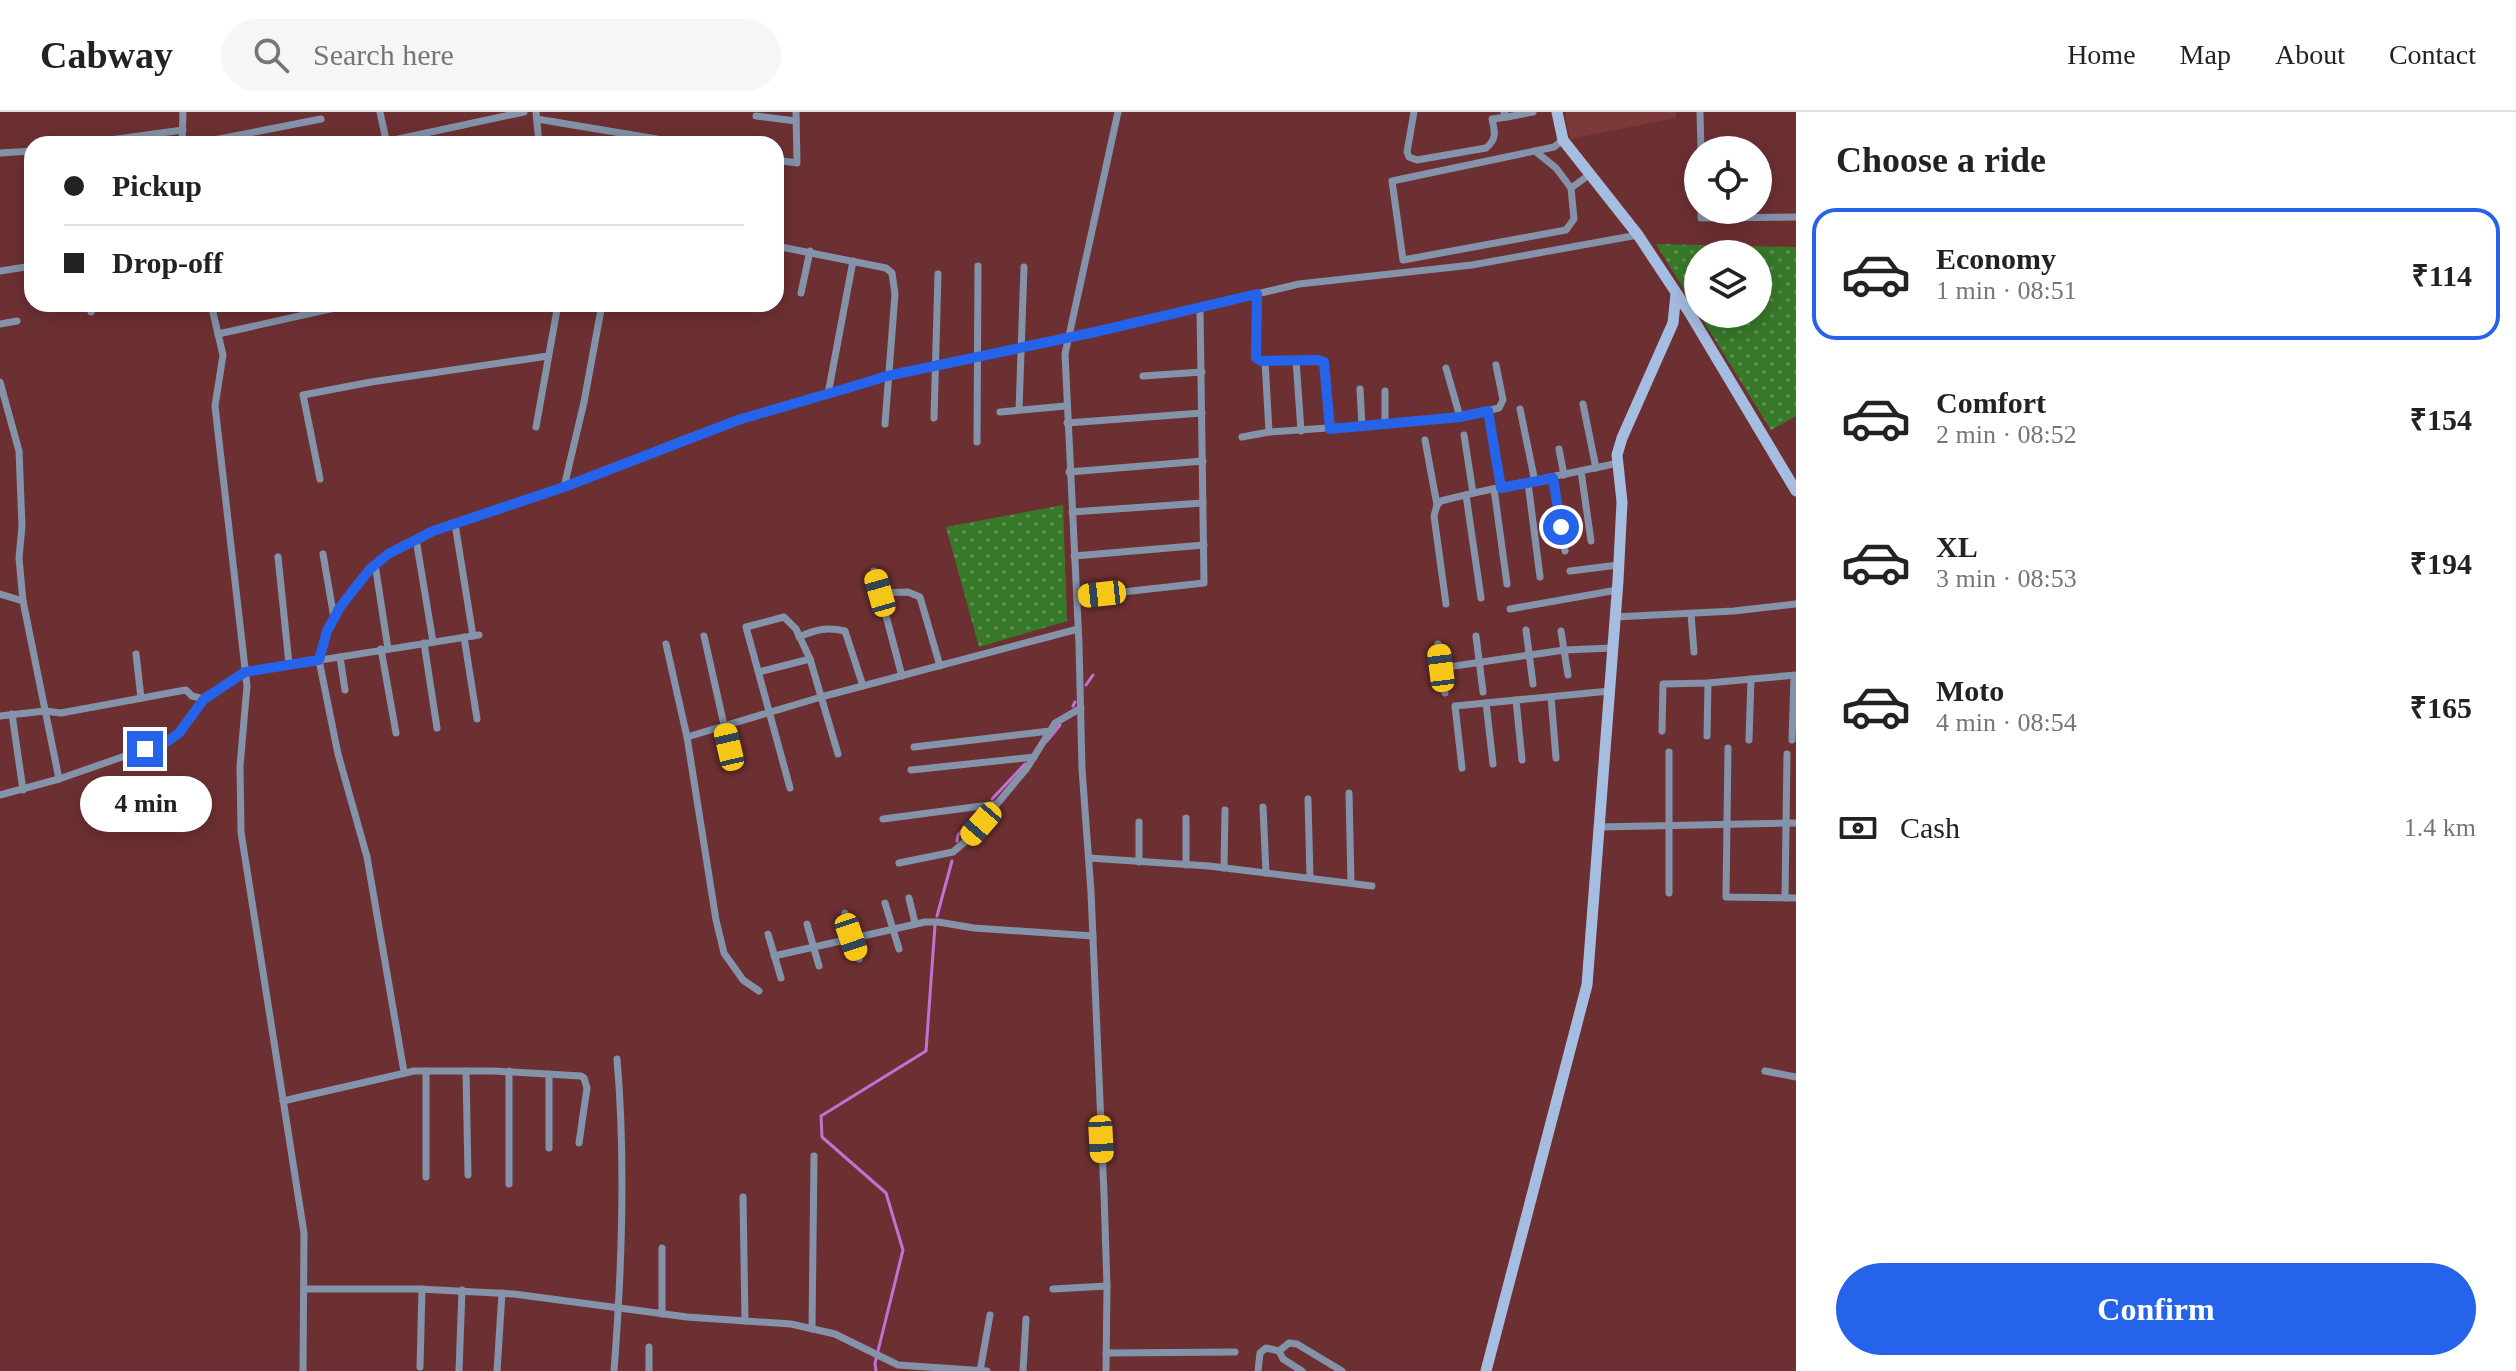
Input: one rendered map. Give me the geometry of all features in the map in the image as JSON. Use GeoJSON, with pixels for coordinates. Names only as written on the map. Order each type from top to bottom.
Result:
{"type":"FeatureCollection","features":[{"type":"Feature","properties":{"kind":"street"},"geometry":{"type":"LineString","coordinates":[[183,112],[183,136]]}},
{"type":"Feature","properties":{"kind":"street"},"geometry":{"type":"LineString","coordinates":[[380,112],[385,136]]}},
{"type":"Feature","properties":{"kind":"street"},"geometry":{"type":"LineString","coordinates":[[412,136],[524,112]]}},
{"type":"Feature","properties":{"kind":"street"},"geometry":{"type":"LineString","coordinates":[[1106,1371],[1107,1286],[1093,936],[1082,769],[1065,354],[1118,112]]}},
{"type":"Feature","properties":{"kind":"street"},"geometry":{"type":"LineString","coordinates":[[1414,112],[1407,152],[1409,157],[1417,160],[1486,148],[1495,134],[1492,119],[1486,112]]}},
{"type":"Feature","properties":{"kind":"street"},"geometry":{"type":"LineString","coordinates":[[1492,119],[1533,112]]}},
{"type":"Feature","properties":{"kind":"street"},"geometry":{"type":"LineString","coordinates":[[1557,112],[1563,140],[1638,235],[1796,491]]}},
{"type":"Feature","properties":{"kind":"street"},"geometry":{"type":"LineString","coordinates":[[1700,112],[1701,136]]}},
{"type":"Feature","properties":{"kind":"street"},"geometry":{"type":"LineString","coordinates":[[538,136],[537,116],[644,136]]}},
{"type":"Feature","properties":{"kind":"street"},"geometry":{"type":"LineString","coordinates":[[756,116],[796,117],[797,163],[784,161]]}},
{"type":"Feature","properties":{"kind":"street"},"geometry":{"type":"LineString","coordinates":[[234,136],[321,119]]}},
{"type":"Feature","properties":{"kind":"street"},"geometry":{"type":"LineString","coordinates":[[139,136],[183,130]]}},
{"type":"Feature","properties":{"kind":"street"},"geometry":{"type":"LineString","coordinates":[[1535,151],[1556,168],[1571,188],[1574,219],[1566,230],[1403,260],[1392,181],[1554,147],[1563,140]]}},
{"type":"Feature","properties":{"kind":"street"},"geometry":{"type":"LineString","coordinates":[[0,153],[24,152]]}},
{"type":"Feature","properties":{"kind":"street"},"geometry":{"type":"LineString","coordinates":[[1571,188],[1589,175]]}},
{"type":"Feature","properties":{"kind":"street"},"geometry":{"type":"LineString","coordinates":[[1772,216],[1796,217]]}},
{"type":"Feature","properties":{"kind":"street"},"geometry":{"type":"LineString","coordinates":[[404,1072],[367,857],[338,754],[319,660],[327,631],[349,594],[388,554],[455,524],[564,487],[738,420],[887,376],[1200,309],[1299,284],[1472,265],[1638,235]]}},
{"type":"Feature","properties":{"kind":"street"},"geometry":{"type":"LineString","coordinates":[[784,247],[886,268],[892,273],[895,282],[885,424]]}},
{"type":"Feature","properties":{"kind":"street"},"geometry":{"type":"LineString","coordinates":[[801,293],[810,251]]}},
{"type":"Feature","properties":{"kind":"street"},"geometry":{"type":"LineString","coordinates":[[828,394],[853,261]]}},
{"type":"Feature","properties":{"kind":"street"},"geometry":{"type":"LineString","coordinates":[[977,442],[978,266]]}},
{"type":"Feature","properties":{"kind":"street"},"geometry":{"type":"LineString","coordinates":[[0,271],[24,267]]}},
{"type":"Feature","properties":{"kind":"street"},"geometry":{"type":"LineString","coordinates":[[1019,410],[1024,267]]}},
{"type":"Feature","properties":{"kind":"street"},"geometry":{"type":"LineString","coordinates":[[934,418],[938,274]]}},
{"type":"Feature","properties":{"kind":"street"},"geometry":{"type":"LineString","coordinates":[[1257,294],[1255,355],[1258,360],[1265,361],[1324,362],[1330,429]]}},
{"type":"Feature","properties":{"kind":"street"},"geometry":{"type":"LineString","coordinates":[[1486,1371],[1587,985],[1622,502],[1617,455],[1673,323],[1676,294]]}},
{"type":"Feature","properties":{"kind":"street"},"geometry":{"type":"LineString","coordinates":[[1077,597],[1204,583],[1200,309]]}},
{"type":"Feature","properties":{"kind":"street"},"geometry":{"type":"LineString","coordinates":[[213,312],[223,355],[215,406],[247,686],[240,766],[241,832],[304,1233],[303,1371]]}},
{"type":"Feature","properties":{"kind":"street"},"geometry":{"type":"LineString","coordinates":[[218,334],[317,312]]}},
{"type":"Feature","properties":{"kind":"street"},"geometry":{"type":"LineString","coordinates":[[536,427],[556,312]]}},
{"type":"Feature","properties":{"kind":"street"},"geometry":{"type":"LineString","coordinates":[[564,487],[601,312]]}},
{"type":"Feature","properties":{"kind":"street"},"geometry":{"type":"LineString","coordinates":[[0,324],[17,321]]}},
{"type":"Feature","properties":{"kind":"street"},"geometry":{"type":"LineString","coordinates":[[320,479],[303,395],[548,356]]}},
{"type":"Feature","properties":{"kind":"street"},"geometry":{"type":"LineString","coordinates":[[1296,360],[1301,431]]}},
{"type":"Feature","properties":{"kind":"street"},"geometry":{"type":"LineString","coordinates":[[1265,361],[1269,432]]}},
{"type":"Feature","properties":{"kind":"street"},"geometry":{"type":"LineString","coordinates":[[1242,437],[1269,432],[1460,417],[1497,409],[1503,403],[1496,365]]}},
{"type":"Feature","properties":{"kind":"street"},"geometry":{"type":"LineString","coordinates":[[1446,368],[1460,417]]}},
{"type":"Feature","properties":{"kind":"street"},"geometry":{"type":"LineString","coordinates":[[1143,376],[1202,372]]}},
{"type":"Feature","properties":{"kind":"street"},"geometry":{"type":"LineString","coordinates":[[0,382],[19,451],[22,501],[19,558],[23,601],[59,779]]}},
{"type":"Feature","properties":{"kind":"street"},"geometry":{"type":"LineString","coordinates":[[1360,389],[1362,427]]}},
{"type":"Feature","properties":{"kind":"street"},"geometry":{"type":"LineString","coordinates":[[1385,391],[1385,424]]}},
{"type":"Feature","properties":{"kind":"street"},"geometry":{"type":"LineString","coordinates":[[1583,404],[1596,468]]}},
{"type":"Feature","properties":{"kind":"street"},"geometry":{"type":"LineString","coordinates":[[1000,412],[1066,406]]}},
{"type":"Feature","properties":{"kind":"street"},"geometry":{"type":"LineString","coordinates":[[1520,409],[1540,577]]}},
{"type":"Feature","properties":{"kind":"street"},"geometry":{"type":"LineString","coordinates":[[1488,411],[1507,584]]}},
{"type":"Feature","properties":{"kind":"street"},"geometry":{"type":"LineString","coordinates":[[1067,423],[1202,413]]}},
{"type":"Feature","properties":{"kind":"street"},"geometry":{"type":"LineString","coordinates":[[1464,435],[1481,598]]}},
{"type":"Feature","properties":{"kind":"street"},"geometry":{"type":"LineString","coordinates":[[1425,440],[1437,505],[1434,516],[1446,604]]}},
{"type":"Feature","properties":{"kind":"street"},"geometry":{"type":"LineString","coordinates":[[1559,449],[1564,475]]}},
{"type":"Feature","properties":{"kind":"street"},"geometry":{"type":"LineString","coordinates":[[1069,472],[1203,461]]}},
{"type":"Feature","properties":{"kind":"street"},"geometry":{"type":"LineString","coordinates":[[1437,505],[1441,501],[1469,494],[1618,463]]}},
{"type":"Feature","properties":{"kind":"street"},"geometry":{"type":"LineString","coordinates":[[1581,471],[1591,541]]}},
{"type":"Feature","properties":{"kind":"street"},"geometry":{"type":"LineString","coordinates":[[1553,478],[1565,551]]}},
{"type":"Feature","properties":{"kind":"street"},"geometry":{"type":"LineString","coordinates":[[1072,512],[1203,503]]}},
{"type":"Feature","properties":{"kind":"street"},"geometry":{"type":"LineString","coordinates":[[0,795],[59,779],[168,741],[179,733],[204,699],[245,672],[476,635],[455,524]]}},
{"type":"Feature","properties":{"kind":"street"},"geometry":{"type":"LineString","coordinates":[[416,539],[433,642]]}},
{"type":"Feature","properties":{"kind":"street"},"geometry":{"type":"LineString","coordinates":[[1074,556],[1204,545]]}},
{"type":"Feature","properties":{"kind":"street"},"geometry":{"type":"LineString","coordinates":[[323,554],[334,618]]}},
{"type":"Feature","properties":{"kind":"street"},"geometry":{"type":"LineString","coordinates":[[278,557],[289,664]]}},
{"type":"Feature","properties":{"kind":"street"},"geometry":{"type":"LineString","coordinates":[[375,564],[396,733]]}},
{"type":"Feature","properties":{"kind":"street"},"geometry":{"type":"LineString","coordinates":[[1570,571],[1618,565]]}},
{"type":"Feature","properties":{"kind":"street"},"geometry":{"type":"LineString","coordinates":[[874,571],[902,676]]}},
{"type":"Feature","properties":{"kind":"street"},"geometry":{"type":"LineString","coordinates":[[1510,609],[1617,590]]}},
{"type":"Feature","properties":{"kind":"street"},"geometry":{"type":"LineString","coordinates":[[880,593],[908,592],[920,597],[940,666]]}},
{"type":"Feature","properties":{"kind":"street"},"geometry":{"type":"LineString","coordinates":[[0,594],[23,601]]}},
{"type":"Feature","properties":{"kind":"street"},"geometry":{"type":"LineString","coordinates":[[1615,617],[1691,614],[1796,604]]}},
{"type":"Feature","properties":{"kind":"street"},"geometry":{"type":"LineString","coordinates":[[1691,614],[1694,652]]}},
{"type":"Feature","properties":{"kind":"street"},"geometry":{"type":"LineString","coordinates":[[790,788],[746,627],[784,617],[794,626],[810,659],[838,754]]}},
{"type":"Feature","properties":{"kind":"street"},"geometry":{"type":"LineString","coordinates":[[799,637],[828,627],[845,631],[863,686]]}},
{"type":"Feature","properties":{"kind":"street"},"geometry":{"type":"LineString","coordinates":[[687,737],[821,697],[1078,629]]}},
{"type":"Feature","properties":{"kind":"street"},"geometry":{"type":"LineString","coordinates":[[1526,630],[1533,684]]}},
{"type":"Feature","properties":{"kind":"street"},"geometry":{"type":"LineString","coordinates":[[1561,631],[1568,675]]}},
{"type":"Feature","properties":{"kind":"street"},"geometry":{"type":"LineString","coordinates":[[704,636],[729,747]]}},
{"type":"Feature","properties":{"kind":"street"},"geometry":{"type":"LineString","coordinates":[[1476,636],[1483,692]]}},
{"type":"Feature","properties":{"kind":"street"},"geometry":{"type":"LineString","coordinates":[[464,637],[477,719]]}},
{"type":"Feature","properties":{"kind":"street"},"geometry":{"type":"LineString","coordinates":[[424,643],[437,728]]}},
{"type":"Feature","properties":{"kind":"street"},"geometry":{"type":"LineString","coordinates":[[666,644],[687,737],[724,953],[743,980],[759,991]]}},
{"type":"Feature","properties":{"kind":"street"},"geometry":{"type":"LineString","coordinates":[[1438,644],[1445,693]]}},
{"type":"Feature","properties":{"kind":"street"},"geometry":{"type":"LineString","coordinates":[[1441,668],[1529,654],[1613,648]]}},
{"type":"Feature","properties":{"kind":"street"},"geometry":{"type":"LineString","coordinates":[[136,654],[141,698]]}},
{"type":"Feature","properties":{"kind":"street"},"geometry":{"type":"LineString","coordinates":[[340,657],[345,690]]}},
{"type":"Feature","properties":{"kind":"street"},"geometry":{"type":"LineString","coordinates":[[759,672],[810,659]]}},
{"type":"Feature","properties":{"kind":"street"},"geometry":{"type":"LineString","coordinates":[[1662,731],[1663,684],[1795,676],[1792,740]]}},
{"type":"Feature","properties":{"kind":"street"},"geometry":{"type":"LineString","coordinates":[[1749,740],[1751,679]]}},
{"type":"Feature","properties":{"kind":"street"},"geometry":{"type":"LineString","coordinates":[[1707,736],[1708,683]]}},
{"type":"Feature","properties":{"kind":"street"},"geometry":{"type":"LineString","coordinates":[[0,716],[45,711],[61,713],[186,690],[204,699]]}},
{"type":"Feature","properties":{"kind":"street"},"geometry":{"type":"LineString","coordinates":[[1462,768],[1455,706],[1610,691]]}},
{"type":"Feature","properties":{"kind":"street"},"geometry":{"type":"LineString","coordinates":[[1551,697],[1556,758]]}},
{"type":"Feature","properties":{"kind":"street"},"geometry":{"type":"LineString","coordinates":[[1516,700],[1522,760]]}},
{"type":"Feature","properties":{"kind":"street"},"geometry":{"type":"LineString","coordinates":[[1486,703],[1493,764]]}},
{"type":"Feature","properties":{"kind":"street"},"geometry":{"type":"LineString","coordinates":[[899,863],[953,852],[997,804],[1060,719],[1081,708]]}},
{"type":"Feature","properties":{"kind":"street"},"geometry":{"type":"LineString","coordinates":[[12,714],[23,790]]}},
{"type":"Feature","properties":{"kind":"street"},"geometry":{"type":"LineString","coordinates":[[914,747],[1049,733]]}},
{"type":"Feature","properties":{"kind":"street"},"geometry":{"type":"LineString","coordinates":[[1728,748],[1726,897],[1796,898]]}},
{"type":"Feature","properties":{"kind":"street"},"geometry":{"type":"LineString","coordinates":[[1669,752],[1669,893]]}},
{"type":"Feature","properties":{"kind":"street"},"geometry":{"type":"LineString","coordinates":[[1785,898],[1792,824],[1787,754]]}},
{"type":"Feature","properties":{"kind":"street"},"geometry":{"type":"LineString","coordinates":[[911,770],[1032,757]]}},
{"type":"Feature","properties":{"kind":"street"},"geometry":{"type":"LineString","coordinates":[[1349,793],[1351,883]]}},
{"type":"Feature","properties":{"kind":"street"},"geometry":{"type":"LineString","coordinates":[[1308,799],[1310,878]]}},
{"type":"Feature","properties":{"kind":"street"},"geometry":{"type":"LineString","coordinates":[[883,819],[997,804]]}},
{"type":"Feature","properties":{"kind":"street"},"geometry":{"type":"LineString","coordinates":[[1263,807],[1266,873]]}},
{"type":"Feature","properties":{"kind":"street"},"geometry":{"type":"LineString","coordinates":[[1224,868],[1225,810]]}},
{"type":"Feature","properties":{"kind":"street"},"geometry":{"type":"LineString","coordinates":[[1186,818],[1186,865]]}},
{"type":"Feature","properties":{"kind":"street"},"geometry":{"type":"LineString","coordinates":[[1139,822],[1139,862]]}},
{"type":"Feature","properties":{"kind":"street"},"geometry":{"type":"LineString","coordinates":[[1599,827],[1792,824]]}},
{"type":"Feature","properties":{"kind":"street"},"geometry":{"type":"LineString","coordinates":[[1089,858],[1224,868],[1372,886]]}},
{"type":"Feature","properties":{"kind":"street"},"geometry":{"type":"LineString","coordinates":[[909,898],[915,923]]}},
{"type":"Feature","properties":{"kind":"street"},"geometry":{"type":"LineString","coordinates":[[885,903],[899,949]]}},
{"type":"Feature","properties":{"kind":"street"},"geometry":{"type":"LineString","coordinates":[[845,913],[859,959]]}},
{"type":"Feature","properties":{"kind":"street"},"geometry":{"type":"LineString","coordinates":[[774,956],[915,923],[938,922],[974,928],[1093,936]]}},
{"type":"Feature","properties":{"kind":"street"},"geometry":{"type":"LineString","coordinates":[[807,924],[819,966]]}},
{"type":"Feature","properties":{"kind":"street"},"geometry":{"type":"LineString","coordinates":[[768,934],[781,978]]}},
{"type":"Feature","properties":{"kind":"street"},"geometry":{"type":"LineString","coordinates":[[614,1371],[619,1308],[617,1059]]}},
{"type":"Feature","properties":{"kind":"street"},"geometry":{"type":"LineString","coordinates":[[426,1071],[426,1177]]}},
{"type":"Feature","properties":{"kind":"street"},"geometry":{"type":"LineString","coordinates":[[466,1071],[468,1175]]}},
{"type":"Feature","properties":{"kind":"street"},"geometry":{"type":"LineString","coordinates":[[283,1101],[356,1086],[404,1072],[509,1071],[581,1076],[586,1082],[579,1143]]}},
{"type":"Feature","properties":{"kind":"street"},"geometry":{"type":"LineString","coordinates":[[509,1071],[509,1184]]}},
{"type":"Feature","properties":{"kind":"street"},"geometry":{"type":"LineString","coordinates":[[1765,1071],[1796,1077]]}},
{"type":"Feature","properties":{"kind":"street"},"geometry":{"type":"LineString","coordinates":[[549,1074],[549,1148]]}},
{"type":"Feature","properties":{"kind":"street"},"geometry":{"type":"LineString","coordinates":[[812,1329],[814,1156]]}},
{"type":"Feature","properties":{"kind":"street"},"geometry":{"type":"LineString","coordinates":[[743,1197],[745,1321]]}},
{"type":"Feature","properties":{"kind":"street"},"geometry":{"type":"LineString","coordinates":[[662,1248],[662,1314]]}},
{"type":"Feature","properties":{"kind":"street"},"geometry":{"type":"LineString","coordinates":[[1053,1289],[1107,1286]]}},
{"type":"Feature","properties":{"kind":"street"},"geometry":{"type":"LineString","coordinates":[[305,1289],[462,1290],[662,1314],[791,1324],[835,1334],[892,1362],[907,1366],[987,1371]]}},
{"type":"Feature","properties":{"kind":"street"},"geometry":{"type":"LineString","coordinates":[[420,1367],[422,1289]]}},
{"type":"Feature","properties":{"kind":"street"},"geometry":{"type":"LineString","coordinates":[[459,1371],[462,1290]]}},
{"type":"Feature","properties":{"kind":"street"},"geometry":{"type":"LineString","coordinates":[[497,1371],[502,1293]]}},
{"type":"Feature","properties":{"kind":"street"},"geometry":{"type":"LineString","coordinates":[[980,1371],[990,1315]]}},
{"type":"Feature","properties":{"kind":"street"},"geometry":{"type":"LineString","coordinates":[[1023,1371],[1026,1319]]}},
{"type":"Feature","properties":{"kind":"street"},"geometry":{"type":"LineString","coordinates":[[1279,1351],[1289,1343],[1297,1344],[1342,1371]]}},
{"type":"Feature","properties":{"kind":"street"},"geometry":{"type":"LineString","coordinates":[[649,1347],[649,1371]]}},
{"type":"Feature","properties":{"kind":"street"},"geometry":{"type":"LineString","coordinates":[[1258,1371],[1260,1353],[1266,1348],[1279,1351]]}},
{"type":"Feature","properties":{"kind":"street"},"geometry":{"type":"LineString","coordinates":[[1279,1351],[1283,1359],[1302,1371]]}},
{"type":"Feature","properties":{"kind":"street"},"geometry":{"type":"LineString","coordinates":[[1106,1353],[1235,1352]]}},
{"type":"Feature","properties":{"kind":"shaded area"},"geometry":{"type":"Polygon","coordinates":[[[1565,112],[1676,112],[1676,118],[1570,139],[1565,112]]]}},
{"type":"Feature","properties":{"kind":"green space"},"geometry":{"type":"Polygon","coordinates":[[[1656,244],[1684,245],[1684,289],[1656,244]]]}},
{"type":"Feature","properties":{"kind":"green space"},"geometry":{"type":"Polygon","coordinates":[[[1772,246],[1796,247],[1796,416],[1771,430],[1708,328],[1772,328],[1772,246]]]}},
{"type":"Feature","properties":{"kind":"green space"},"geometry":{"type":"Polygon","coordinates":[[[1063,505],[1067,621],[979,647],[946,527],[1063,505]]]}},
{"type":"Feature","properties":{"kind":"waterway"},"geometry":{"type":"LineString","coordinates":[[1086,685],[1093,675]]}},
{"type":"Feature","properties":{"kind":"waterway"},"geometry":{"type":"LineString","coordinates":[[1073,706],[1075,702]]}},
{"type":"Feature","properties":{"kind":"waterway"},"geometry":{"type":"LineString","coordinates":[[1047,741],[1060,725]]}},
{"type":"Feature","properties":{"kind":"waterway"},"geometry":{"type":"LineString","coordinates":[[992,799],[1025,764]]}},
{"type":"Feature","properties":{"kind":"waterway"},"geometry":{"type":"LineString","coordinates":[[957,841],[958,835],[979,813]]}},
{"type":"Feature","properties":{"kind":"waterway"},"geometry":{"type":"LineString","coordinates":[[937,916],[952,861]]}},
{"type":"Feature","properties":{"kind":"waterway"},"geometry":{"type":"LineString","coordinates":[[876,1371],[875,1363],[903,1250],[886,1193],[822,1137],[821,1116],[926,1051],[935,925]]}},
{"type":"Feature","properties":{"kind":"route"},"geometry":{"type":"LineString","coordinates":[[145,749],[168,741],[179,733],[204,699],[245,672],[319,660],[327,631],[340,607],[370,569],[388,554],[433,531],[564,487],[738,420],[887,376],[1257,294],[1256,358],[1261,361],[1322,360],[1326,365],[1330,429],[1460,417],[1488,411],[1501,488],[1553,478],[1561,527]]}}]}
